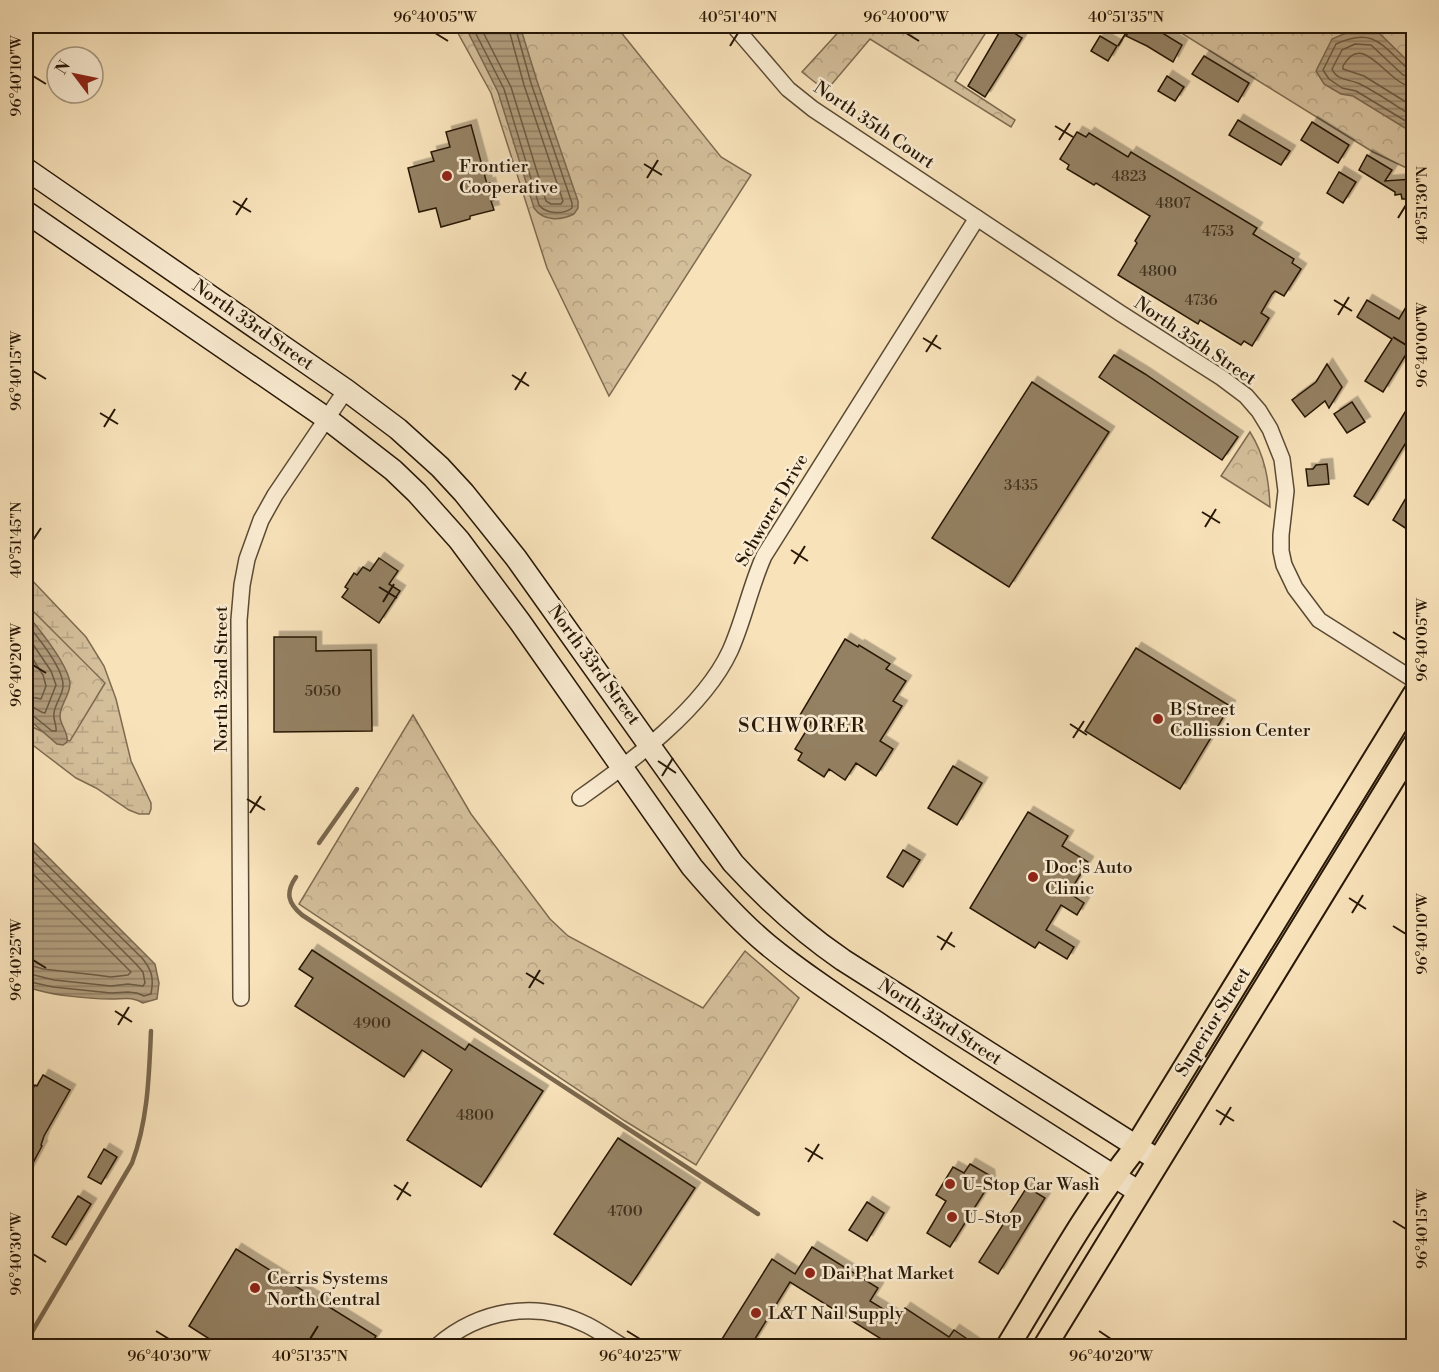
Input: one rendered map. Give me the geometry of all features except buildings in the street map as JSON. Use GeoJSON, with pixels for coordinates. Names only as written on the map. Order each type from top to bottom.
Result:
{"type":"FeatureCollection","features":[{"type":"Feature","properties":{"kind":"main road","name":"North 33rd Street"},"geometry":{"type":"LineString","coordinates":[[26,169],[346,390],[421,449],[464,493],[523,567],[733,862],[772,904],[827,949],[1158,1160]]}},
{"type":"Feature","properties":{"kind":"main road","name":"North 33rd Street"},"geometry":{"type":"LineString","coordinates":[[26,212],[326,418],[393,470],[417,493],[459,540],[520,622],[692,867],[716,895],[767,944],[831,991],[977,1089],[1139,1192]]}},
{"type":"Feature","properties":{"kind":"main road","name":"Superior Street"},"geometry":{"type":"LineString","coordinates":[[1008,1347],[1113,1176],[1136,1147],[1413,695]]}},
{"type":"Feature","properties":{"kind":"main road","name":"Superior Street"},"geometry":{"type":"LineString","coordinates":[[1046,1347],[1413,745]]}},
{"type":"Feature","properties":{"kind":"main road"},"geometry":{"type":"LineString","coordinates":[[831,991],[857,987],[871,988],[910,1003]]}},
{"type":"Feature","properties":{"kind":"street","name":"North 35th Court"},"geometry":{"type":"LineString","coordinates":[[734,26],[777,76],[813,109],[977,218]]}},
{"type":"Feature","properties":{"kind":"street","name":"North 35th Street"},"geometry":{"type":"LineString","coordinates":[[977,218],[1213,372],[1246,396],[1270,429],[1282,459],[1286,491],[1281,551],[1284,565],[1295,588],[1319,620],[1413,680]]}},
{"type":"Feature","properties":{"kind":"street","name":"Schworer Drive"},"geometry":{"type":"LineString","coordinates":[[580,798],[650,744],[697,699],[723,664],[736,635],[764,556],[977,218]]}},
{"type":"Feature","properties":{"kind":"street","name":"North 32nd Street"},"geometry":{"type":"LineString","coordinates":[[241,998],[239,620],[242,585],[247,559],[261,520],[274,495],[346,390]]}},
{"type":"Feature","properties":{"kind":"street"},"geometry":{"type":"LineString","coordinates":[[437,1347],[449,1336],[476,1321],[503,1312],[519,1310],[542,1311],[564,1316],[586,1324],[622,1347]]}},
{"type":"Feature","properties":{"kind":"green space"},"geometry":{"type":"Polygon","coordinates":[[[454,26],[616,26],[721,157],[751,175],[609,396],[547,268],[491,93],[454,26]]]}},
{"type":"Feature","properties":{"kind":"green space"},"geometry":{"type":"Polygon","coordinates":[[[844,26],[990,26],[955,81],[1015,120],[1011,127],[870,39],[826,91],[802,72],[844,26]]]}},
{"type":"Feature","properties":{"kind":"green space"},"geometry":{"type":"Polygon","coordinates":[[[1170,26],[1413,26],[1413,171],[1373,152],[1170,26]]]}},
{"type":"Feature","properties":{"kind":"green space"},"geometry":{"type":"Polygon","coordinates":[[[1250,432],[1265,468],[1270,507],[1221,476],[1250,432]]]}},
{"type":"Feature","properties":{"kind":"green space"},"geometry":{"type":"Polygon","coordinates":[[[26,574],[86,637],[104,666],[116,699],[131,761],[151,803],[149,814],[139,814],[129,810],[76,778],[26,740],[26,574]]]}},
{"type":"Feature","properties":{"kind":"green space"},"geometry":{"type":"Polygon","coordinates":[[[26,604],[105,683],[70,741],[56,738],[26,724],[26,604]]]}},
{"type":"Feature","properties":{"kind":"green space"},"geometry":{"type":"Polygon","coordinates":[[[413,715],[471,814],[550,919],[568,936],[703,1008],[745,951],[799,998],[696,1165],[625,1121],[299,904],[413,715]]]}},
{"type":"Feature","properties":{"kind":"water"},"geometry":{"type":"Polygon","coordinates":[[[465,26],[520,26],[578,201],[578,208],[574,214],[563,218],[552,218],[542,215],[534,208],[498,92],[465,26]]]}},
{"type":"Feature","properties":{"kind":"water"},"geometry":{"type":"Polygon","coordinates":[[[1353,30],[1378,32],[1413,66],[1413,133],[1353,96],[1341,94],[1324,84],[1316,71],[1332,39],[1353,30]]]}},
{"type":"Feature","properties":{"kind":"water"},"geometry":{"type":"Polygon","coordinates":[[[26,613],[52,647],[68,676],[70,688],[60,716],[67,738],[67,742],[63,745],[57,744],[26,717],[26,613]]]}},
{"type":"Feature","properties":{"kind":"water"},"geometry":{"type":"Polygon","coordinates":[[[26,835],[155,964],[159,983],[157,999],[143,1003],[131,999],[79,997],[44,992],[26,986],[26,835]]]}},
{"type":"Feature","properties":{"kind":"waterway"},"geometry":{"type":"LineString","coordinates":[[319,843],[357,789]]}},
{"type":"Feature","properties":{"kind":"waterway"},"geometry":{"type":"LineString","coordinates":[[296,877],[289,893],[291,902],[302,915],[758,1214]]}},
{"type":"Feature","properties":{"kind":"waterway"},"geometry":{"type":"LineString","coordinates":[[26,1342],[132,1163],[145,1114],[151,1031]]}},
{"type":"Feature","properties":{"kind":"place","name":"Frontier Cooperative"},"geometry":{"type":"Point","coordinates":[447,176]}},
{"type":"Feature","properties":{"kind":"place","name":"B Street Collission Center"},"geometry":{"type":"Point","coordinates":[1158,719]}},
{"type":"Feature","properties":{"kind":"place","name":"Doc's Auto Clinic"},"geometry":{"type":"Point","coordinates":[1033,877]}},
{"type":"Feature","properties":{"kind":"place","name":"U-Stop Car Wash"},"geometry":{"type":"Point","coordinates":[950,1184]}},
{"type":"Feature","properties":{"kind":"place","name":"U-Stop"},"geometry":{"type":"Point","coordinates":[952,1217]}},
{"type":"Feature","properties":{"kind":"place","name":"Dai Phat Market"},"geometry":{"type":"Point","coordinates":[810,1273]}},
{"type":"Feature","properties":{"kind":"place","name":"Cerris Systems North Central"},"geometry":{"type":"Point","coordinates":[255,1288]}},
{"type":"Feature","properties":{"kind":"place","name":"L&T Nail Supply"},"geometry":{"type":"Point","coordinates":[756,1313]}},
{"type":"Feature","properties":{"kind":"district","name":"SCHWORER"},"geometry":{"type":"Point","coordinates":[802,726]}}]}
